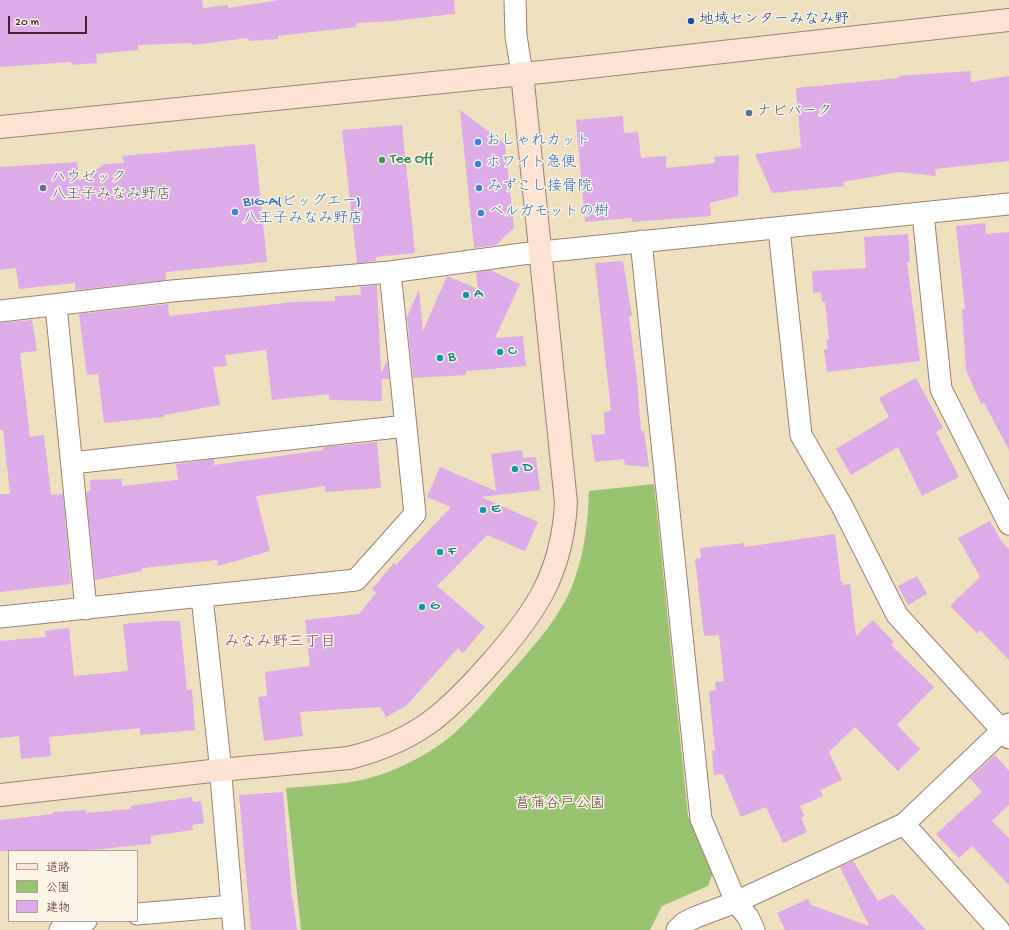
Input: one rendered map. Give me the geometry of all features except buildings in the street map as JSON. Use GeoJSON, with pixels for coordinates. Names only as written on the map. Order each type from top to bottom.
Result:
{"type":"FeatureCollection","features":[{"type":"Feature","properties":{"kind":"street"},"geometry":{"type":"LineString","coordinates":[[0,795],[220,770],[349,758],[368,753],[403,739],[434,720],[448,708],[506,646],[540,599],[558,558],[565,520],[566,503],[522,73],[516,36],[515,0]]}},
{"type":"Feature","properties":{"kind":"street"},"geometry":{"type":"LineString","coordinates":[[0,127],[522,73],[1009,20]]}},
{"type":"Feature","properties":{"kind":"street"},"geometry":{"type":"LineString","coordinates":[[0,311],[56,306],[172,291],[390,272],[540,252],[1009,204]]}},
{"type":"Feature","properties":{"kind":"street"},"geometry":{"type":"LineString","coordinates":[[923,214],[941,389],[1009,524]]}},
{"type":"Feature","properties":{"kind":"street"},"geometry":{"type":"LineString","coordinates":[[677,930],[684,923],[696,917],[736,902],[904,824],[1007,731],[897,615],[842,506],[801,435],[779,228]]}},
{"type":"Feature","properties":{"kind":"street"},"geometry":{"type":"LineString","coordinates":[[641,241],[701,819],[736,902],[748,917],[754,930]]}},
{"type":"Feature","properties":{"kind":"street"},"geometry":{"type":"LineString","coordinates":[[0,617],[356,580],[415,514],[390,272]]}},
{"type":"Feature","properties":{"kind":"street"},"geometry":{"type":"LineString","coordinates":[[56,306],[86,609]]}},
{"type":"Feature","properties":{"kind":"street"},"geometry":{"type":"LineString","coordinates":[[72,463],[406,426]]}},
{"type":"Feature","properties":{"kind":"street"},"geometry":{"type":"LineString","coordinates":[[202,597],[220,770],[234,930]]}},
{"type":"Feature","properties":{"kind":"street"},"geometry":{"type":"LineString","coordinates":[[904,824],[999,930]]}},
{"type":"Feature","properties":{"kind":"street"},"geometry":{"type":"LineString","coordinates":[[138,914],[232,906]]}},
{"type":"Feature","properties":{"kind":"street"},"geometry":{"type":"LineString","coordinates":[[60,930],[83,922]]}},
{"type":"Feature","properties":{"kind":"green space","name":"菖蒲谷戸公園"},"geometry":{"type":"Polygon","coordinates":[[[654,484],[688,816],[713,872],[708,886],[662,906],[650,930],[301,930],[286,788],[338,784],[363,780],[376,776],[398,768],[418,758],[438,746],[456,732],[476,712],[548,628],[570,592],[584,546],[589,491],[654,484]]]}},
{"type":"Feature","properties":{"kind":"place","name":"地域センターみなみ野"},"geometry":{"type":"Point","coordinates":[691,21]}},
{"type":"Feature","properties":{"kind":"place","name":"ナビパーク"},"geometry":{"type":"Point","coordinates":[749,113]}},
{"type":"Feature","properties":{"kind":"place","name":"おしゃれカット"},"geometry":{"type":"Point","coordinates":[478,142]}},
{"type":"Feature","properties":{"kind":"place","name":"Tee Off"},"geometry":{"type":"Point","coordinates":[382,160]}},
{"type":"Feature","properties":{"kind":"place","name":"ホワイト急便"},"geometry":{"type":"Point","coordinates":[478,164]}},
{"type":"Feature","properties":{"kind":"place","name":"ハウゼック 八王子みなみ野店"},"geometry":{"type":"Point","coordinates":[43,188]}},
{"type":"Feature","properties":{"kind":"place","name":"みずこし接骨院"},"geometry":{"type":"Point","coordinates":[479,188]}},
{"type":"Feature","properties":{"kind":"place","name":"BIG-A(ビッグエー) 八王子みなみ野店"},"geometry":{"type":"Point","coordinates":[235,212]}},
{"type":"Feature","properties":{"kind":"place","name":"ベルガモットの樹"},"geometry":{"type":"Point","coordinates":[481,213]}},
{"type":"Feature","properties":{"kind":"place","name":"A"},"geometry":{"type":"Point","coordinates":[466,295]}},
{"type":"Feature","properties":{"kind":"place","name":"C"},"geometry":{"type":"Point","coordinates":[500,352]}},
{"type":"Feature","properties":{"kind":"place","name":"B"},"geometry":{"type":"Point","coordinates":[440,358]}},
{"type":"Feature","properties":{"kind":"place","name":"D"},"geometry":{"type":"Point","coordinates":[515,469]}},
{"type":"Feature","properties":{"kind":"place","name":"E"},"geometry":{"type":"Point","coordinates":[483,510]}},
{"type":"Feature","properties":{"kind":"place","name":"F"},"geometry":{"type":"Point","coordinates":[440,552]}},
{"type":"Feature","properties":{"kind":"place","name":"G"},"geometry":{"type":"Point","coordinates":[422,607]}},
{"type":"Feature","properties":{"kind":"district","name":"みなみ野三丁目"},"geometry":{"type":"Point","coordinates":[280,644]}}]}
